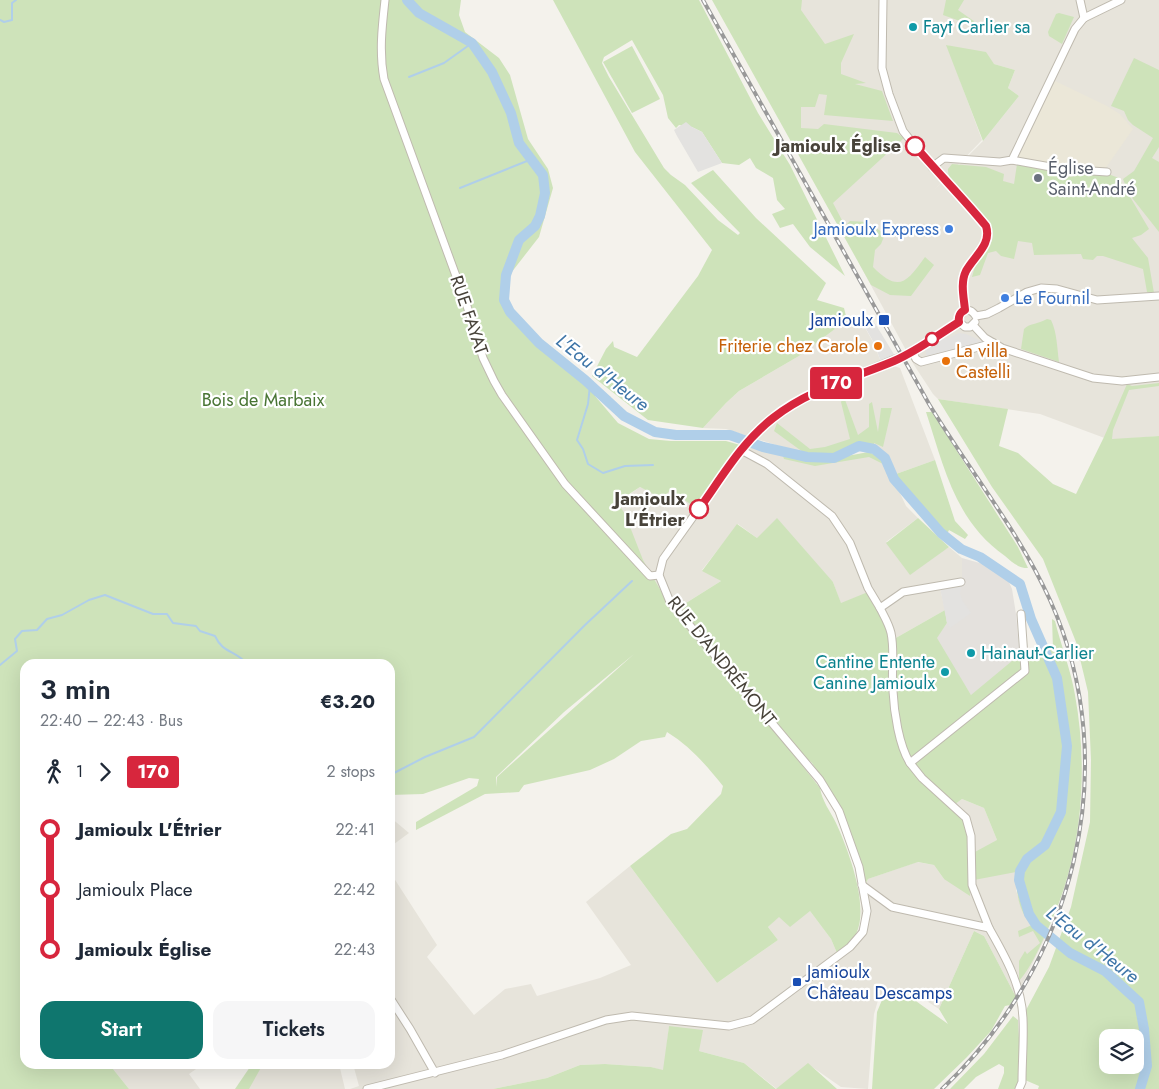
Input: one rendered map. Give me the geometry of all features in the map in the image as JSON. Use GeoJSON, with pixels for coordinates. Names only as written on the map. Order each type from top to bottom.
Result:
{"type":"FeatureCollection","features":[{"type":"Feature","properties":{"kind":"street","name":"RUE FAYAT"},"geometry":{"type":"LineString","coordinates":[[385,0],[381,30],[381,59],[384,79],[467,306],[483,358],[502,395],[565,484],[650,576],[659,575]]}},
{"type":"Feature","properties":{"kind":"street"},"geometry":{"type":"LineString","coordinates":[[883,0],[882,68],[889,94],[903,131],[932,167],[986,226],[988,232],[985,244],[966,271],[963,282],[965,310]]}},
{"type":"Feature","properties":{"kind":"street"},"geometry":{"type":"LineString","coordinates":[[1080,0],[1084,18]]}},
{"type":"Feature","properties":{"kind":"street"},"geometry":{"type":"LineString","coordinates":[[1012,160],[1075,29],[1084,18],[1121,0]]}},
{"type":"Feature","properties":{"kind":"street"},"geometry":{"type":"LineString","coordinates":[[932,167],[944,158],[1000,162],[1012,160],[1062,169],[1107,172]]}},
{"type":"Feature","properties":{"kind":"street"},"geometry":{"type":"LineString","coordinates":[[976,316],[987,314],[1026,292],[1041,288],[1056,289],[1097,300],[1159,296]]}},
{"type":"Feature","properties":{"kind":"street"},"geometry":{"type":"LineString","coordinates":[[959,322],[960,313],[965,310],[972,312],[976,316]]}},
{"type":"Feature","properties":{"kind":"street"},"geometry":{"type":"LineString","coordinates":[[973,325],[976,316]]}},
{"type":"Feature","properties":{"kind":"street"},"geometry":{"type":"LineString","coordinates":[[659,575],[664,559],[741,449],[758,431],[781,412],[821,390],[903,356],[959,322]]}},
{"type":"Feature","properties":{"kind":"street"},"geometry":{"type":"LineString","coordinates":[[959,322],[965,327],[973,325]]}},
{"type":"Feature","properties":{"kind":"street"},"geometry":{"type":"LineString","coordinates":[[973,325],[985,338],[1002,348],[1093,378],[1122,381],[1159,377]]}},
{"type":"Feature","properties":{"kind":"street"},"geometry":{"type":"LineString","coordinates":[[912,351],[916,359],[921,362],[994,343]]}},
{"type":"Feature","properties":{"kind":"street"},"geometry":{"type":"LineString","coordinates":[[741,449],[767,464],[832,516],[850,543],[868,588],[891,631],[893,690],[905,755],[922,778],[966,818],[970,836],[972,885],[989,928],[1008,963],[1020,1000],[1023,1017],[1022,1082],[1019,1089]]}},
{"type":"Feature","properties":{"kind":"street","name":"RUE D'ANDRÉMONT"},"geometry":{"type":"LineString","coordinates":[[367,1089],[502,1055],[606,1020],[632,1016],[729,1026],[752,1020],[850,947],[863,932],[867,911],[859,867],[839,811],[820,780],[670,602],[659,575]]}},
{"type":"Feature","properties":{"kind":"street"},"geometry":{"type":"LineString","coordinates":[[880,608],[903,592],[961,582]]}},
{"type":"Feature","properties":{"kind":"street"},"geometry":{"type":"LineString","coordinates":[[910,762],[1025,671],[1020,614]]}},
{"type":"Feature","properties":{"kind":"street"},"geometry":{"type":"LineString","coordinates":[[862,885],[892,907],[989,928]]}},
{"type":"Feature","properties":{"kind":"street"},"geometry":{"type":"LineString","coordinates":[[395,1006],[435,1073]]}},
{"type":"Feature","properties":{"kind":"shaded area"},"geometry":{"type":"Polygon","coordinates":[[[790,0],[1159,0],[1159,436],[1110,440],[1040,414],[938,399],[914,365],[860,265],[800,133],[790,0]],[[947,45],[982,140],[934,190],[983,141],[1019,96],[1008,88],[1015,70],[994,64],[947,45]]]}},
{"type":"Feature","properties":{"kind":"shaded area"},"geometry":{"type":"Polygon","coordinates":[[[1053,80],[1107,106],[1120,114],[1133,129],[1105,169],[1074,167],[1016,158],[1053,80]]]}},
{"type":"Feature","properties":{"kind":"shaded area"},"geometry":{"type":"Polygon","coordinates":[[[686,122],[702,132],[722,163],[698,172],[674,130],[686,122]]]}},
{"type":"Feature","properties":{"kind":"shaded area"},"geometry":{"type":"Polygon","coordinates":[[[858,315],[873,342],[881,362],[900,368],[935,460],[896,474],[890,457],[874,446],[858,444],[817,454],[801,453],[726,429],[703,428],[739,391],[799,356],[847,320],[858,315]]]}},
{"type":"Feature","properties":{"kind":"shaded area"},"geometry":{"type":"Polygon","coordinates":[[[869,318],[876,325],[895,356],[881,362],[874,343],[861,320],[869,318]]]}},
{"type":"Feature","properties":{"kind":"shaded area"},"geometry":{"type":"Polygon","coordinates":[[[959,333],[986,343],[927,358],[925,348],[959,333]]]}},
{"type":"Feature","properties":{"kind":"shaded area"},"geometry":{"type":"Polygon","coordinates":[[[747,446],[819,465],[867,452],[885,461],[906,506],[918,518],[886,542],[946,549],[949,547],[962,558],[962,584],[940,588],[945,610],[894,639],[841,604],[833,582],[757,538],[738,524],[702,570],[721,581],[673,611],[649,571],[599,516],[640,487],[663,498],[669,489],[747,446]]]}},
{"type":"Feature","properties":{"kind":"shaded area"},"geometry":{"type":"Polygon","coordinates":[[[962,558],[983,564],[1008,580],[1012,589],[1016,614],[1020,660],[972,697],[936,638],[947,623],[945,610],[962,584],[962,558]]]}},
{"type":"Feature","properties":{"kind":"shaded area"},"geometry":{"type":"Polygon","coordinates":[[[962,584],[960,594],[971,613],[950,628],[947,623],[940,588],[962,584]]]}},
{"type":"Feature","properties":{"kind":"shaded area"},"geometry":{"type":"Polygon","coordinates":[[[962,799],[984,808],[997,840],[1016,872],[1016,890],[1022,910],[1029,922],[1045,938],[1016,997],[984,936],[974,931],[939,1009],[908,989],[879,997],[874,1014],[868,1089],[841,1087],[808,1064],[777,1089],[744,1063],[699,1051],[669,1026],[664,1071],[651,1067],[605,1064],[580,1065],[547,1078],[493,1089],[350,1089],[359,1086],[354,1069],[395,1069],[395,880],[437,945],[427,957],[474,1015],[505,989],[531,984],[537,996],[600,978],[631,965],[586,902],[630,866],[717,983],[778,940],[768,927],[779,916],[810,911],[831,939],[837,953],[856,936],[861,922],[861,904],[858,889],[868,879],[917,862],[934,865],[944,879],[951,807],[962,799]]]}},
{"type":"Feature","properties":{"kind":"shaded area"},"geometry":{"type":"Polygon","coordinates":[[[395,821],[409,833],[395,843],[395,821]]]}},
{"type":"Feature","properties":{"kind":"shaded area"},"geometry":{"type":"Polygon","coordinates":[[[113,1069],[196,1069],[189,1074],[200,1089],[129,1089],[113,1069]]]}},
{"type":"Feature","properties":{"kind":"shaded area"},"geometry":{"type":"Polygon","coordinates":[[[256,1069],[340,1069],[345,1089],[242,1089],[256,1069]]]}},
{"type":"Feature","properties":{"kind":"green space","name":"Bois de Marbaix"},"geometry":{"type":"Polygon","coordinates":[[[0,0],[461,0],[459,15],[465,32],[499,58],[510,75],[528,139],[548,169],[553,188],[539,237],[511,273],[508,287],[509,300],[516,324],[552,359],[611,397],[595,396],[618,423],[649,439],[726,441],[740,445],[696,508],[670,490],[663,499],[640,487],[617,502],[625,514],[643,560],[675,615],[711,654],[678,608],[721,581],[702,571],[737,524],[757,538],[777,518],[833,582],[841,603],[868,592],[890,630],[891,688],[904,758],[963,820],[968,835],[970,896],[944,879],[934,865],[918,862],[868,879],[866,883],[844,814],[812,763],[778,735],[820,788],[824,802],[841,834],[856,878],[859,894],[860,923],[853,940],[837,953],[831,939],[810,911],[790,927],[779,917],[768,927],[778,940],[717,983],[630,866],[671,834],[687,829],[721,794],[723,786],[710,770],[691,750],[667,732],[665,737],[641,741],[614,759],[590,770],[524,785],[519,792],[485,794],[416,830],[416,822],[477,786],[479,779],[469,778],[423,794],[395,795],[395,659],[20,659],[20,1069],[113,1069],[129,1089],[0,1089],[0,0]],[[634,654],[564,712],[496,777],[497,787],[497,777],[634,654]]]}},
{"type":"Feature","properties":{"kind":"green space"},"geometry":{"type":"Polygon","coordinates":[[[553,0],[699,0],[758,113],[790,165],[845,276],[810,247],[793,224],[780,228],[772,214],[785,209],[777,200],[773,178],[756,168],[750,158],[739,165],[722,163],[702,132],[692,127],[679,125],[676,128],[668,118],[663,95],[632,40],[604,57],[602,63],[609,77],[664,168],[685,185],[718,220],[738,235],[740,233],[691,183],[713,170],[756,218],[826,283],[817,300],[844,308],[847,320],[799,356],[739,391],[703,428],[648,420],[592,376],[606,349],[613,341],[614,347],[637,357],[698,276],[712,250],[635,152],[553,0]]]}},
{"type":"Feature","properties":{"kind":"green space"},"geometry":{"type":"Polygon","coordinates":[[[712,0],[802,0],[801,10],[825,44],[854,34],[841,63],[841,74],[866,83],[855,84],[882,91],[893,121],[824,115],[827,95],[819,94],[815,107],[801,107],[801,128],[818,129],[824,124],[897,133],[904,138],[833,203],[845,226],[850,221],[867,222],[885,234],[881,244],[875,250],[873,267],[889,280],[901,282],[907,279],[925,257],[934,265],[911,296],[890,295],[871,285],[712,0]]]}},
{"type":"Feature","properties":{"kind":"green space"},"geometry":{"type":"Polygon","coordinates":[[[946,0],[964,0],[958,10],[988,31],[943,15],[946,0]]]}},
{"type":"Feature","properties":{"kind":"green space"},"geometry":{"type":"Polygon","coordinates":[[[1056,14],[1074,17],[1062,44],[1049,36],[1048,32],[1056,14]]]}},
{"type":"Feature","properties":{"kind":"green space"},"geometry":{"type":"Polygon","coordinates":[[[946,45],[986,52],[994,64],[1015,70],[1008,88],[1019,96],[983,141],[946,45]]]}},
{"type":"Feature","properties":{"kind":"green space"},"geometry":{"type":"Polygon","coordinates":[[[632,46],[660,99],[632,113],[603,62],[632,46]]]}},
{"type":"Feature","properties":{"kind":"green space"},"geometry":{"type":"Polygon","coordinates":[[[1134,58],[1159,70],[1159,147],[1152,158],[1159,162],[1159,232],[1129,194],[1123,179],[1134,171],[1153,138],[1133,125],[1128,120],[1124,111],[1111,106],[1134,58]]]}},
{"type":"Feature","properties":{"kind":"green space"},"geometry":{"type":"Polygon","coordinates":[[[952,164],[986,167],[1004,174],[1003,181],[1014,184],[1017,164],[1062,172],[1065,176],[1073,177],[1075,172],[1108,174],[1119,178],[1149,229],[1141,235],[1132,238],[1148,258],[1154,293],[1147,292],[1143,269],[1103,256],[1097,256],[1093,260],[1083,259],[1081,254],[1034,255],[1032,243],[1018,241],[1014,259],[1001,256],[996,251],[988,253],[980,275],[972,277],[976,265],[989,247],[993,235],[986,219],[954,185],[949,177],[948,169],[952,164]]]}},
{"type":"Feature","properties":{"kind":"green space"},"geometry":{"type":"Polygon","coordinates":[[[1047,319],[1051,320],[1054,330],[1059,362],[1021,349],[1024,329],[1047,319]]]}},
{"type":"Feature","properties":{"kind":"green space"},"geometry":{"type":"Polygon","coordinates":[[[1159,383],[1159,386],[1129,390],[1113,430],[1112,439],[1159,436],[1159,1089],[1038,1089],[1039,1086],[1025,1080],[1025,1012],[1049,967],[1071,907],[1090,822],[1091,760],[1088,692],[1076,642],[1043,559],[992,487],[938,399],[1008,409],[999,446],[1018,453],[1053,484],[1076,494],[1127,384],[1132,386],[1159,383]]]}},
{"type":"Feature","properties":{"kind":"green space"},"geometry":{"type":"Polygon","coordinates":[[[844,397],[858,435],[869,427],[869,404],[872,402],[878,432],[881,408],[892,408],[883,447],[874,443],[874,450],[850,449],[832,455],[807,455],[774,431],[777,423],[810,449],[825,447],[850,439],[841,402],[844,397]]]}},
{"type":"Feature","properties":{"kind":"green space"},"geometry":{"type":"Polygon","coordinates":[[[926,412],[932,412],[1018,547],[1028,568],[1015,564],[988,542],[963,510],[946,473],[926,412]]]}},
{"type":"Feature","properties":{"kind":"green space"},"geometry":{"type":"Polygon","coordinates":[[[869,452],[885,460],[883,464],[869,457],[815,466],[784,459],[783,456],[819,461],[869,452]]]}},
{"type":"Feature","properties":{"kind":"green space"},"geometry":{"type":"Polygon","coordinates":[[[935,460],[955,521],[968,535],[965,539],[949,530],[947,534],[909,494],[896,474],[935,460]]]}},
{"type":"Feature","properties":{"kind":"green space"},"geometry":{"type":"Polygon","coordinates":[[[918,518],[949,547],[910,575],[886,543],[918,518]]]}},
{"type":"Feature","properties":{"kind":"green space"},"geometry":{"type":"Polygon","coordinates":[[[945,610],[947,623],[937,638],[971,695],[1018,656],[1023,661],[1021,673],[911,758],[905,746],[898,717],[894,639],[945,610]]]}},
{"type":"Feature","properties":{"kind":"green space"},"geometry":{"type":"Polygon","coordinates":[[[1052,619],[1055,621],[1075,695],[1081,754],[1080,814],[1069,873],[1059,902],[1035,956],[1019,981],[1019,961],[1025,951],[1027,954],[1040,943],[1033,931],[1019,937],[1018,931],[1032,925],[1027,920],[1021,907],[1017,893],[1016,872],[974,880],[973,853],[997,840],[984,808],[962,799],[954,805],[915,766],[916,763],[1026,672],[1028,658],[1053,649],[1052,619]]]}},
{"type":"Feature","properties":{"kind":"green space"},"geometry":{"type":"Polygon","coordinates":[[[974,931],[984,936],[1016,997],[1010,1005],[1005,1006],[991,1031],[934,1089],[872,1089],[877,1012],[882,1000],[906,994],[948,1024],[939,1009],[974,931]]]}},
{"type":"Feature","properties":{"kind":"green space"},"geometry":{"type":"Polygon","coordinates":[[[1013,1016],[1018,1020],[1019,1037],[1020,1063],[1017,1089],[998,1089],[1004,1073],[1004,1067],[999,1064],[976,1077],[964,1089],[950,1089],[984,1054],[1013,1016]]]}},
{"type":"Feature","properties":{"kind":"green space"},"geometry":{"type":"Polygon","coordinates":[[[669,1026],[703,1030],[699,1051],[744,1063],[776,1089],[493,1089],[547,1078],[580,1065],[605,1064],[651,1067],[663,1070],[669,1026]]]}},
{"type":"Feature","properties":{"kind":"green space"},"geometry":{"type":"Polygon","coordinates":[[[808,1063],[837,1089],[776,1089],[808,1063]]]}},
{"type":"Feature","properties":{"kind":"green space"},"geometry":{"type":"Polygon","coordinates":[[[249,1069],[260,1069],[249,1089],[235,1089],[249,1069]]]}},
{"type":"Feature","properties":{"kind":"waterway"},"geometry":{"type":"LineString","coordinates":[[0,20],[4,22],[12,20],[12,3],[16,0]]}},
{"type":"Feature","properties":{"kind":"waterway","name":"L'Eau d'Heure"},"geometry":{"type":"LineString","coordinates":[[407,0],[419,13],[472,43],[492,72],[511,113],[519,143],[543,175],[545,193],[540,216],[535,226],[519,240],[506,275],[504,300],[510,312],[539,343],[585,380],[624,416],[655,432],[676,435],[730,435],[763,447],[807,457],[834,458],[859,446],[874,449],[885,458],[894,479],[941,533],[961,549],[980,557],[1020,584],[1031,619],[1057,678],[1067,746],[1061,812],[1045,845],[1027,859],[1020,871],[1019,880],[1029,914],[1036,925],[1070,953],[1105,971],[1139,1002],[1144,1029],[1147,1066],[1140,1089]]}},
{"type":"Feature","properties":{"kind":"waterway"},"geometry":{"type":"LineString","coordinates":[[409,77],[444,63],[472,43]]}},
{"type":"Feature","properties":{"kind":"waterway"},"geometry":{"type":"LineString","coordinates":[[460,188],[532,159]]}},
{"type":"Feature","properties":{"kind":"waterway"},"geometry":{"type":"LineString","coordinates":[[590,385],[588,404],[577,440],[583,449],[588,464],[603,473],[625,466],[653,465]]}},
{"type":"Feature","properties":{"kind":"waterway"},"geometry":{"type":"LineString","coordinates":[[395,772],[425,757],[474,737],[585,625],[632,581]]}},
{"type":"Feature","properties":{"kind":"waterway"},"geometry":{"type":"LineString","coordinates":[[0,665],[17,651],[15,639],[22,631],[37,630],[47,619],[62,615],[89,600],[105,595],[153,614],[167,614],[173,623],[196,626],[200,631],[215,636],[222,646],[242,659]]}},
{"type":"Feature","properties":{"kind":"railway"},"geometry":{"type":"LineString","coordinates":[[703,0],[929,404],[1008,525],[1037,574],[1050,600],[1073,664],[1084,730],[1084,796],[1074,861],[1054,925],[1025,984],[987,1040],[942,1089]]}},
{"type":"Feature","properties":{"kind":"bus line","name":"170"},"geometry":{"type":"LineString","coordinates":[[699,509],[740,450],[774,417],[821,390],[905,355],[959,322],[960,313],[965,310],[963,282],[966,271],[982,249],[988,238],[988,232],[986,226],[915,146]]}},
{"type":"Feature","properties":{"kind":"place","name":"Fayt Carlier sa"},"geometry":{"type":"Point","coordinates":[913,27]}},
{"type":"Feature","properties":{"kind":"place","name":"Jamioulx Église"},"geometry":{"type":"Point","coordinates":[915,146]}},
{"type":"Feature","properties":{"kind":"place","name":"Église Saint-André"},"geometry":{"type":"Point","coordinates":[1038,178]}},
{"type":"Feature","properties":{"kind":"place","name":"Jamioulx Express"},"geometry":{"type":"Point","coordinates":[949,229]}},
{"type":"Feature","properties":{"kind":"place","name":"Le Fournil"},"geometry":{"type":"Point","coordinates":[1005,298]}},
{"type":"Feature","properties":{"kind":"place","name":"Jamioulx"},"geometry":{"type":"Point","coordinates":[884,320]}},
{"type":"Feature","properties":{"kind":"place","name":"Friterie chez Carole"},"geometry":{"type":"Point","coordinates":[878,346]}},
{"type":"Feature","properties":{"kind":"place","name":"La villa Castelli"},"geometry":{"type":"Point","coordinates":[946,361]}},
{"type":"Feature","properties":{"kind":"place","name":"Jamioulx L'Étrier"},"geometry":{"type":"Point","coordinates":[699,509]}},
{"type":"Feature","properties":{"kind":"place","name":"Hainaut-Carlier"},"geometry":{"type":"Point","coordinates":[971,653]}},
{"type":"Feature","properties":{"kind":"place","name":"Cantine Entente Canine Jamioulx"},"geometry":{"type":"Point","coordinates":[945,672]}},
{"type":"Feature","properties":{"kind":"place","name":"Jamioulx Château Descamps"},"geometry":{"type":"Point","coordinates":[797,982]}}]}
